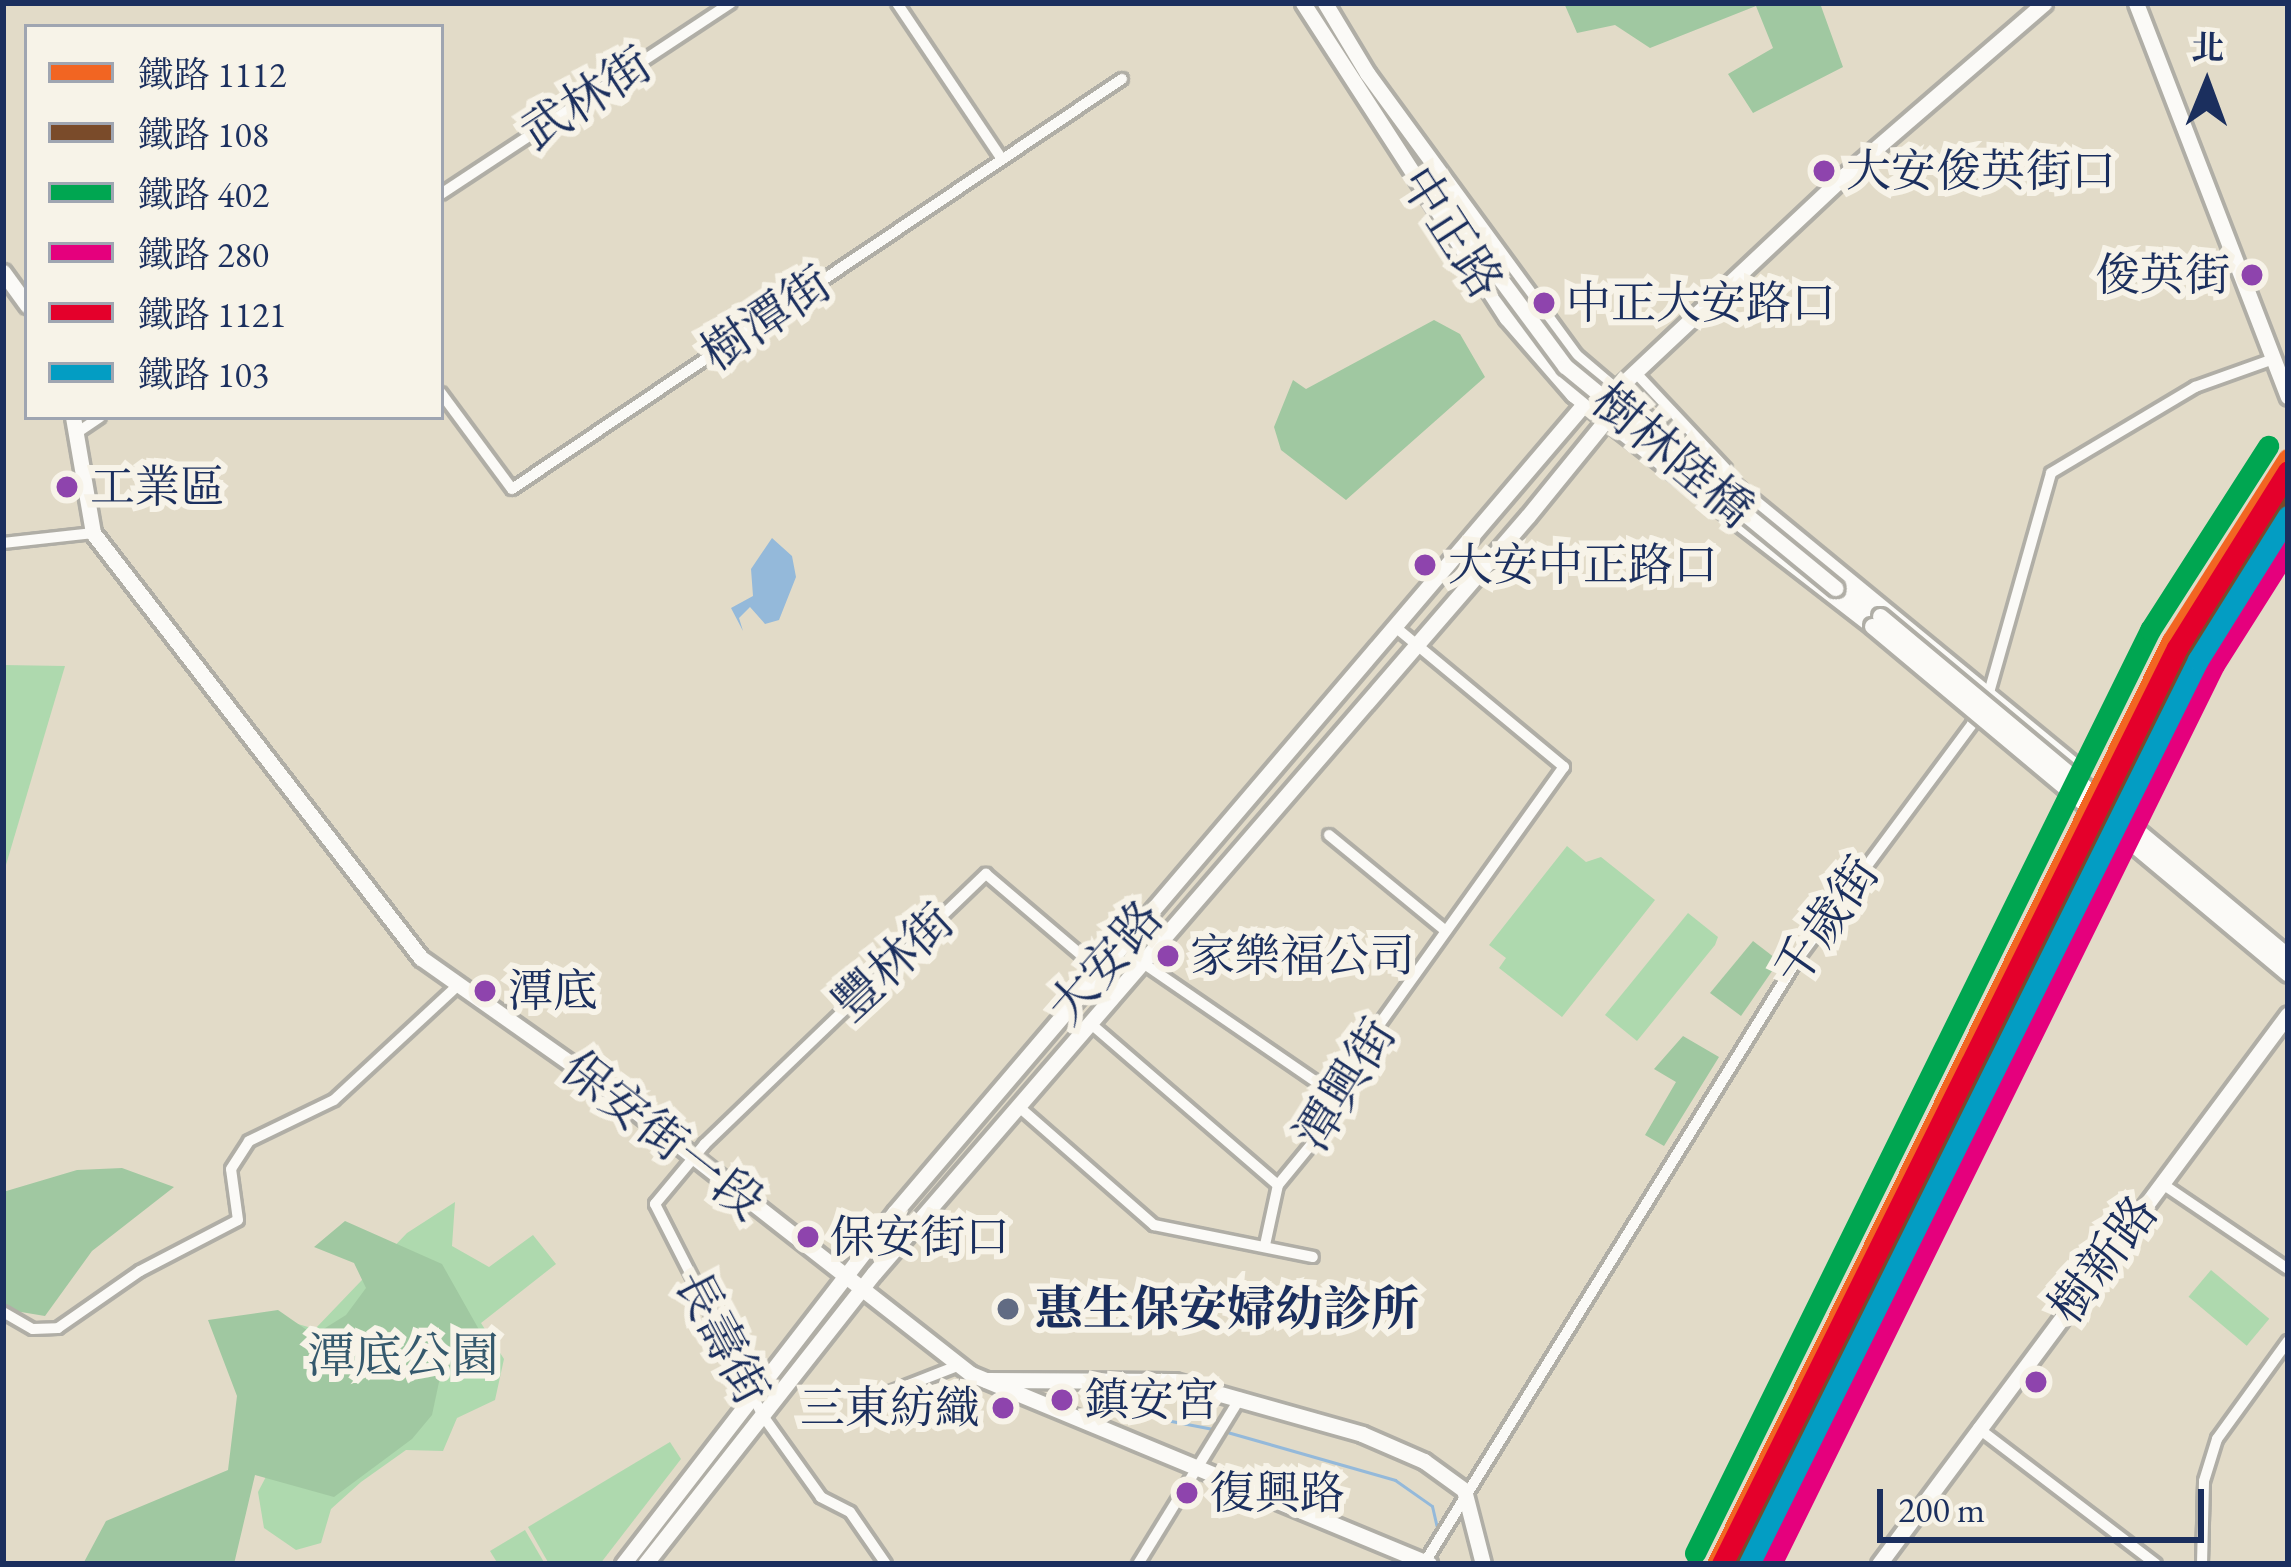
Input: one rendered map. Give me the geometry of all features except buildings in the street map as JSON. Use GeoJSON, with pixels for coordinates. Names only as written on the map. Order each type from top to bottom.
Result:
{"type":"FeatureCollection","features":[{"type":"Feature","properties":{"kind":"street","name":"武林街"},"geometry":{"type":"LineString","coordinates":[[444,192],[731,3]]}},
{"type":"Feature","properties":{"kind":"street"},"geometry":{"type":"LineString","coordinates":[[897,3],[1002,159]]}},
{"type":"Feature","properties":{"kind":"street","name":"中正路"},"geometry":{"type":"LineString","coordinates":[[1303,3],[1574,356],[1671,436]]}},
{"type":"Feature","properties":{"kind":"street","name":"中正路"},"geometry":{"type":"LineString","coordinates":[[1325,3],[1362,76],[1507,318],[1585,404],[1684,483]]}},
{"type":"Feature","properties":{"kind":"street","name":"大安路"},"geometry":{"type":"LineString","coordinates":[[623,1564],[842,1276],[1101,965],[1585,404],[1617,389],[2044,3]]}},
{"type":"Feature","properties":{"kind":"street"},"geometry":{"type":"LineString","coordinates":[[2137,3],[2288,397]]}},
{"type":"Feature","properties":{"kind":"street","name":"樹林陸橋"},"geometry":{"type":"LineString","coordinates":[[1362,76],[1565,366],[2288,956]]}},
{"type":"Feature","properties":{"kind":"street","name":"樹潭街"},"geometry":{"type":"LineString","coordinates":[[444,397],[512,489],[1122,79]]}},
{"type":"Feature","properties":{"kind":"street"},"geometry":{"type":"LineString","coordinates":[[3,272],[24,301]]}},
{"type":"Feature","properties":{"kind":"street","name":"千歲街"},"geometry":{"type":"LineString","coordinates":[[1427,1563],[1464,1490],[1797,960],[1990,689],[2051,473],[2194,387],[2271,360]]}},
{"type":"Feature","properties":{"kind":"street"},"geometry":{"type":"LineString","coordinates":[[1635,372],[1737,480]]}},
{"type":"Feature","properties":{"kind":"street","name":"大安路"},"geometry":{"type":"LineString","coordinates":[[645,1564],[859,1291],[1606,420],[1617,389]]}},
{"type":"Feature","properties":{"kind":"street"},"geometry":{"type":"LineString","coordinates":[[3,543],[93,533],[74,426]]}},
{"type":"Feature","properties":{"kind":"street"},"geometry":{"type":"LineString","coordinates":[[1671,436],[1737,480],[2083,769]]}},
{"type":"Feature","properties":{"kind":"street","name":"樹林陸橋"},"geometry":{"type":"LineString","coordinates":[[1671,436],[1876,621],[2288,974]]}},
{"type":"Feature","properties":{"kind":"street","name":"樹林陸橋"},"geometry":{"type":"LineString","coordinates":[[1684,483],[1876,621]]}},
{"type":"Feature","properties":{"kind":"street","name":"保安街一段"},"geometry":{"type":"LineString","coordinates":[[93,533],[388,924],[457,986],[695,1156],[957,1366],[1427,1563]]}},
{"type":"Feature","properties":{"kind":"street"},"geometry":{"type":"LineString","coordinates":[[1394,626],[1417,645]]}},
{"type":"Feature","properties":{"kind":"street","name":"潭興街"},"geometry":{"type":"LineString","coordinates":[[1265,1245],[1278,1185],[1337,1112],[1331,1092],[1564,767],[1417,645]]}},
{"type":"Feature","properties":{"kind":"street"},"geometry":{"type":"LineString","coordinates":[[1329,836],[1447,931]]}},
{"type":"Feature","properties":{"kind":"street","name":"豐林街"},"geometry":{"type":"LineString","coordinates":[[695,1156],[986,874],[1101,965]]}},
{"type":"Feature","properties":{"kind":"street"},"geometry":{"type":"LineString","coordinates":[[1101,965],[1143,963],[1331,1092]]}},
{"type":"Feature","properties":{"kind":"street"},"geometry":{"type":"LineString","coordinates":[[3,1312],[32,1329],[58,1328],[140,1271],[238,1220],[231,1169],[249,1142],[334,1100],[457,986]]}},
{"type":"Feature","properties":{"kind":"street","name":"樹新路"},"geometry":{"type":"LineString","coordinates":[[1879,1564],[2288,1015]]}},
{"type":"Feature","properties":{"kind":"street"},"geometry":{"type":"LineString","coordinates":[[1090,1023],[1278,1185]]}},
{"type":"Feature","properties":{"kind":"street"},"geometry":{"type":"LineString","coordinates":[[1018,1106],[1154,1225],[1313,1257]]}},
{"type":"Feature","properties":{"kind":"street","name":"長壽街"},"geometry":{"type":"LineString","coordinates":[[695,1156],[655,1204],[763,1416],[821,1498],[850,1512],[886,1564]]}},
{"type":"Feature","properties":{"kind":"street"},"geometry":{"type":"LineString","coordinates":[[2161,1183],[2288,1269]]}},
{"type":"Feature","properties":{"kind":"street"},"geometry":{"type":"LineString","coordinates":[[2202,1564],[2204,1481],[2218,1439],[2284,1345]]}},
{"type":"Feature","properties":{"kind":"street"},"geometry":{"type":"LineString","coordinates":[[874,1398],[957,1366]]}},
{"type":"Feature","properties":{"kind":"street"},"geometry":{"type":"LineString","coordinates":[[982,1380],[1108,1377],[1241,1396],[1383,1443],[1464,1490],[1483,1564]]}},
{"type":"Feature","properties":{"kind":"street"},"geometry":{"type":"LineString","coordinates":[[1138,1564],[1241,1396]]}},
{"type":"Feature","properties":{"kind":"street"},"geometry":{"type":"LineString","coordinates":[[1978,1428],[2156,1564]]}},
{"type":"Feature","properties":{"kind":"green space"},"geometry":{"type":"Polygon","coordinates":[[[1564,3],[1828,3],[1821,6],[1843,67],[1753,113],[1728,74],[1773,48],[1756,6],[1650,48],[1615,25],[1577,33],[1564,3]]]}},
{"type":"Feature","properties":{"kind":"green space"},"geometry":{"type":"Polygon","coordinates":[[[1434,320],[1460,334],[1485,377],[1346,500],[1281,450],[1274,427],[1293,380],[1306,389],[1434,320]]]}},
{"type":"Feature","properties":{"kind":"green space"},"geometry":{"type":"Polygon","coordinates":[[[3,665],[65,666],[3,875],[3,665]]]}},
{"type":"Feature","properties":{"kind":"green space"},"geometry":{"type":"Polygon","coordinates":[[[1567,846],[1586,862],[1601,857],[1655,900],[1562,1017],[1499,968],[1506,958],[1489,945],[1567,846]]]}},
{"type":"Feature","properties":{"kind":"green space"},"geometry":{"type":"Polygon","coordinates":[[[1688,913],[1718,937],[1715,945],[1637,1041],[1605,1015],[1688,913]]]}},
{"type":"Feature","properties":{"kind":"green space"},"geometry":{"type":"Polygon","coordinates":[[[1753,941],[1779,961],[1741,1016],[1710,993],[1753,941]]]}},
{"type":"Feature","properties":{"kind":"green space"},"geometry":{"type":"Polygon","coordinates":[[[1683,1036],[1719,1057],[1664,1146],[1645,1135],[1676,1082],[1654,1069],[1683,1036]]]}},
{"type":"Feature","properties":{"kind":"green space"},"geometry":{"type":"Polygon","coordinates":[[[122,1168],[174,1187],[92,1251],[45,1316],[3,1309],[3,1192],[77,1170],[122,1168]]]}},
{"type":"Feature","properties":{"kind":"green space","name":"潭底公園"},"geometry":{"type":"Polygon","coordinates":[[[455,1202],[452,1246],[489,1267],[533,1235],[556,1264],[481,1323],[504,1359],[495,1400],[457,1418],[443,1451],[406,1450],[361,1482],[331,1509],[321,1543],[296,1550],[264,1528],[258,1492],[293,1425],[267,1315],[315,1329],[407,1233],[455,1202]]]}},
{"type":"Feature","properties":{"kind":"green space","name":"潭底公園"},"geometry":{"type":"Polygon","coordinates":[[[345,1221],[442,1264],[495,1358],[442,1368],[432,1415],[412,1439],[334,1497],[255,1475],[234,1564],[83,1564],[106,1521],[228,1470],[237,1396],[208,1320],[278,1310],[314,1335],[346,1315],[366,1288],[354,1263],[314,1247],[345,1221]]]}},
{"type":"Feature","properties":{"kind":"green space"},"geometry":{"type":"Polygon","coordinates":[[[2211,1270],[2269,1319],[2247,1346],[2189,1297],[2211,1270]]]}},
{"type":"Feature","properties":{"kind":"green space"},"geometry":{"type":"Polygon","coordinates":[[[670,1442],[681,1459],[600,1564],[549,1564],[528,1527],[670,1442]]]}},
{"type":"Feature","properties":{"kind":"green space"},"geometry":{"type":"Polygon","coordinates":[[[525,1530],[545,1564],[498,1564],[490,1551],[525,1530]]]}},
{"type":"Feature","properties":{"kind":"water"},"geometry":{"type":"Polygon","coordinates":[[[772,538],[792,556],[796,577],[779,620],[765,624],[750,607],[739,618],[743,631],[731,608],[753,596],[751,569],[772,538]]]}},
{"type":"Feature","properties":{"kind":"waterway"},"geometry":{"type":"LineString","coordinates":[[1166,1420],[1218,1430]]}},
{"type":"Feature","properties":{"kind":"waterway"},"geometry":{"type":"LineString","coordinates":[[1227,1432],[1395,1480],[1432,1506],[1438,1533]]}},
{"type":"Feature","properties":{"kind":"rail line","name":"402"},"geometry":{"type":"LineString","coordinates":[[1695,1553],[2150,630],[2268,446]]}},
{"type":"Feature","properties":{"kind":"rail line","name":"1112"},"geometry":{"type":"LineString","coordinates":[[1717,1564],[2172,641],[2288,459]]}},
{"type":"Feature","properties":{"kind":"rail line","name":"1121"},"geometry":{"type":"LineString","coordinates":[[1722,1564],[2177,648],[2288,471]]}},
{"type":"Feature","properties":{"kind":"rail line","name":"108"},"geometry":{"type":"LineString","coordinates":[[1744,1564],[2193,653],[2288,504]]}},
{"type":"Feature","properties":{"kind":"rail line","name":"103"},"geometry":{"type":"LineString","coordinates":[[1749,1564],[2198,660],[2288,516]]}},
{"type":"Feature","properties":{"kind":"rail line","name":"280"},"geometry":{"type":"LineString","coordinates":[[1771,1564],[2214,665],[2288,548]]}},
{"type":"Feature","properties":{"kind":"place","name":"大安俊英街口"},"geometry":{"type":"Point","coordinates":[1824,171]}},
{"type":"Feature","properties":{"kind":"place","name":"俊英街"},"geometry":{"type":"Point","coordinates":[2252,275]}},
{"type":"Feature","properties":{"kind":"place","name":"中正大安路口"},"geometry":{"type":"Point","coordinates":[1544,303]}},
{"type":"Feature","properties":{"kind":"place","name":"工業區"},"geometry":{"type":"Point","coordinates":[67,487]}},
{"type":"Feature","properties":{"kind":"place","name":"大安中正路口"},"geometry":{"type":"Point","coordinates":[1425,565]}},
{"type":"Feature","properties":{"kind":"place","name":"家樂福公司"},"geometry":{"type":"Point","coordinates":[1168,956]}},
{"type":"Feature","properties":{"kind":"place","name":"潭底"},"geometry":{"type":"Point","coordinates":[485,991]}},
{"type":"Feature","properties":{"kind":"place","name":"保安街口"},"geometry":{"type":"Point","coordinates":[808,1237]}},
{"type":"Feature","properties":{"kind":"place","name":"惠生保安婦幼診所"},"geometry":{"type":"Point","coordinates":[1008,1309]}},
{"type":"Feature","properties":{"kind":"place","name":"鎮安宮"},"geometry":{"type":"Point","coordinates":[1062,1400]}},
{"type":"Feature","properties":{"kind":"place","name":"三東紡織"},"geometry":{"type":"Point","coordinates":[1003,1408]}},
{"type":"Feature","properties":{"kind":"place","name":"復興路"},"geometry":{"type":"Point","coordinates":[1187,1493]}}]}
